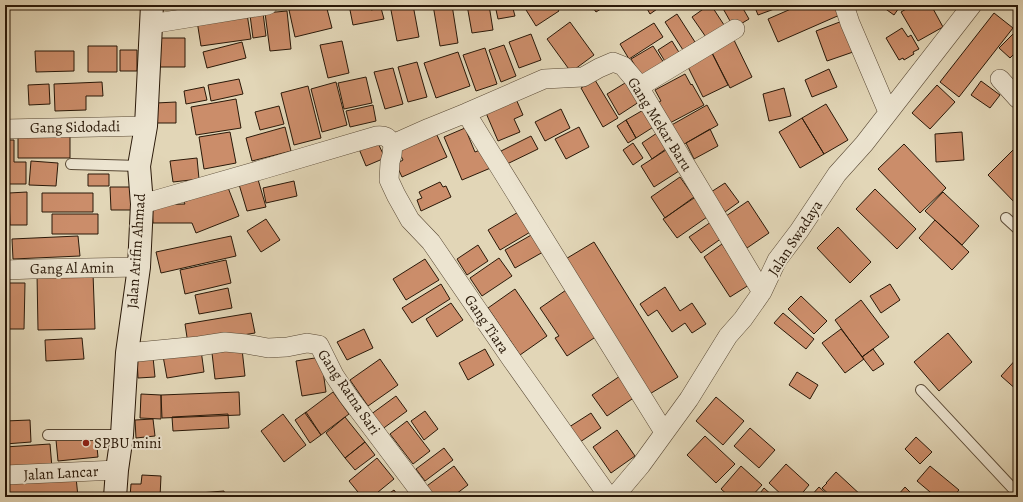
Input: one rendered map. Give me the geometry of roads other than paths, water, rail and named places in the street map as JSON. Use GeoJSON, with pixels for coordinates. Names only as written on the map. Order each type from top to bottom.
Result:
{"type":"FeatureCollection","features":[{"type":"Feature","properties":{"kind":"street"},"geometry":{"type":"LineString","coordinates":[[151,14],[268,5]]}},
{"type":"Feature","properties":{"kind":"street"},"geometry":{"type":"LineString","coordinates":[[844,5],[850,24],[888,112]]}},
{"type":"Feature","properties":{"kind":"street","name":"Jalan Swadaya"},"geometry":{"type":"LineString","coordinates":[[614,497],[641,465],[689,399],[728,336],[743,319],[762,292],[777,260],[799,231],[837,174],[864,144],[972,5]]}},
{"type":"Feature","properties":{"kind":"street","name":"Jalan Arifin Ahmad"},"geometry":{"type":"LineString","coordinates":[[115,497],[122,435],[127,354],[139,267],[142,204],[139,166],[146,126],[151,14]]}},
{"type":"Feature","properties":{"kind":"street"},"geometry":{"type":"LineString","coordinates":[[639,87],[735,29]]}},
{"type":"Feature","properties":{"kind":"street","name":"Gang Mekar Baru"},"geometry":{"type":"LineString","coordinates":[[393,144],[544,79],[583,77],[613,62],[623,66],[639,87],[762,292]]}},
{"type":"Feature","properties":{"kind":"street"},"geometry":{"type":"LineString","coordinates":[[1000,79],[1018,99]]}},
{"type":"Feature","properties":{"kind":"street"},"geometry":{"type":"LineString","coordinates":[[466,113],[664,432]]}},
{"type":"Feature","properties":{"kind":"street","name":"Gang Sidodadi"},"geometry":{"type":"LineString","coordinates":[[5,129],[146,126]]}},
{"type":"Feature","properties":{"kind":"street"},"geometry":{"type":"LineString","coordinates":[[142,204],[257,172],[376,136],[382,135],[390,139],[393,144]]}},
{"type":"Feature","properties":{"kind":"street","name":"Gang Tiara"},"geometry":{"type":"LineString","coordinates":[[393,144],[389,180],[410,220],[431,242],[609,497]]}},
{"type":"Feature","properties":{"kind":"street","name":"Gang Al Amin"},"geometry":{"type":"LineString","coordinates":[[5,270],[32,268],[139,267]]}},
{"type":"Feature","properties":{"kind":"street","name":"Gang Ratna Sari"},"geometry":{"type":"LineString","coordinates":[[127,354],[225,342],[268,348],[287,347],[307,343],[319,345],[334,375],[348,396],[424,497]]}},
{"type":"Feature","properties":{"kind":"street","name":"Jalan Lancar"},"geometry":{"type":"LineString","coordinates":[[5,475],[117,470]]}},
{"type":"Feature","properties":{"kind":"lane"},"geometry":{"type":"LineString","coordinates":[[71,164],[139,166]]}},
{"type":"Feature","properties":{"kind":"lane"},"geometry":{"type":"LineString","coordinates":[[1006,218],[1018,229]]}},
{"type":"Feature","properties":{"kind":"lane"},"geometry":{"type":"LineString","coordinates":[[922,390],[1018,494]]}},
{"type":"Feature","properties":{"kind":"lane"},"geometry":{"type":"LineString","coordinates":[[48,435],[122,435]]}},
{"type":"Feature","properties":{"kind":"place","name":"SPBU mini"},"geometry":{"type":"Point","coordinates":[86,443]}}]}
